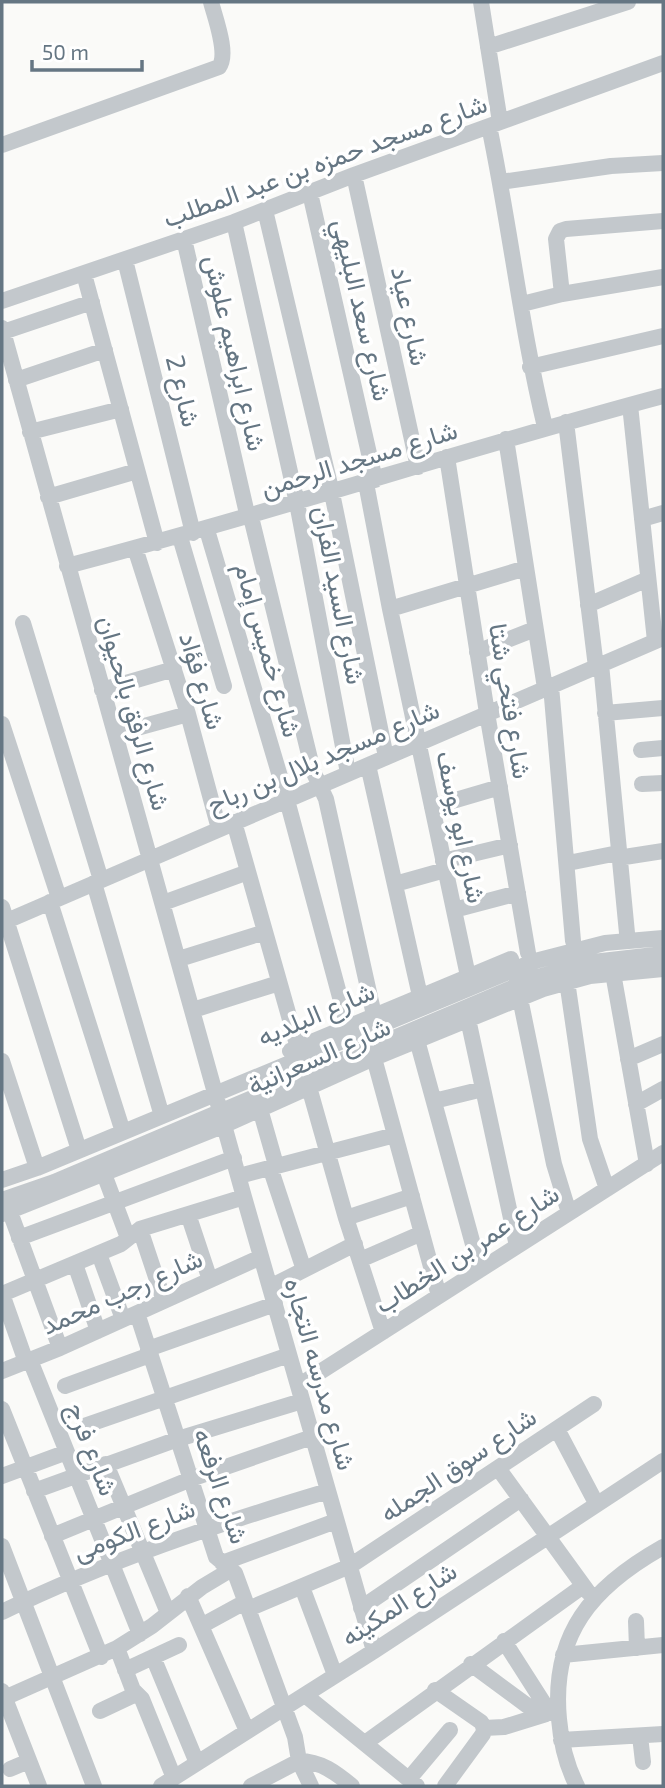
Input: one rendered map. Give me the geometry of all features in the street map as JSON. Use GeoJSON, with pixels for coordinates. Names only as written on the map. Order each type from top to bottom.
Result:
{"type":"FeatureCollection","features":[{"type":"Feature","properties":{"kind":"street"},"geometry":{"type":"LineString","coordinates":[[2,145],[219,67],[223,52],[211,2]]}},
{"type":"Feature","properties":{"kind":"street"},"geometry":{"type":"LineString","coordinates":[[481,2],[501,182],[530,367],[545,427]]}},
{"type":"Feature","properties":{"kind":"street"},"geometry":{"type":"LineString","coordinates":[[488,47],[628,2]]}},
{"type":"Feature","properties":{"kind":"street","name":"شارع مسجد حمزه بن عبد المطلب"},"geometry":{"type":"LineString","coordinates":[[2,301],[234,222],[354,175],[663,63]]}},
{"type":"Feature","properties":{"kind":"street"},"geometry":{"type":"LineString","coordinates":[[501,182],[611,166],[663,163]]}},
{"type":"Feature","properties":{"kind":"street","name":"شارع عياد"},"geometry":{"type":"LineString","coordinates":[[354,175],[418,467]]}},
{"type":"Feature","properties":{"kind":"street","name":"شارع سعد البليهي"},"geometry":{"type":"LineString","coordinates":[[310,193],[370,481]]}},
{"type":"Feature","properties":{"kind":"street"},"geometry":{"type":"LineString","coordinates":[[265,210],[332,493],[386,757]]}},
{"type":"Feature","properties":{"kind":"street"},"geometry":{"type":"LineString","coordinates":[[562,294],[556,239],[560,231],[663,221]]}},
{"type":"Feature","properties":{"kind":"street","name":"شارع السيد الفران"},"geometry":{"type":"LineString","coordinates":[[234,222],[298,503],[348,773]]}},
{"type":"Feature","properties":{"kind":"street","name":"شارع ابراهيم علوش"},"geometry":{"type":"LineString","coordinates":[[184,239],[249,517],[313,771],[326,799],[374,1015]]}},
{"type":"Feature","properties":{"kind":"street","name":"شارع 2"},"geometry":{"type":"LineString","coordinates":[[125,260],[193,533]]}},
{"type":"Feature","properties":{"kind":"street"},"geometry":{"type":"LineString","coordinates":[[84,274],[157,543]]}},
{"type":"Feature","properties":{"kind":"street"},"geometry":{"type":"LineString","coordinates":[[522,304],[562,294],[663,277]]}},
{"type":"Feature","properties":{"kind":"street"},"geometry":{"type":"LineString","coordinates":[[2,330],[92,302]]}},
{"type":"Feature","properties":{"kind":"street","name":"شارع الرفق بالحيوان"},"geometry":{"type":"LineString","coordinates":[[2,330],[220,1110]]}},
{"type":"Feature","properties":{"kind":"street"},"geometry":{"type":"LineString","coordinates":[[530,367],[663,336]]}},
{"type":"Feature","properties":{"kind":"street"},"geometry":{"type":"LineString","coordinates":[[16,380],[105,350]]}},
{"type":"Feature","properties":{"kind":"street","name":"شارع مسجد الرحمن"},"geometry":{"type":"LineString","coordinates":[[67,566],[193,533],[545,427],[663,396]]}},
{"type":"Feature","properties":{"kind":"street"},"geometry":{"type":"LineString","coordinates":[[630,405],[642,519],[653,573],[659,639]]}},
{"type":"Feature","properties":{"kind":"street"},"geometry":{"type":"LineString","coordinates":[[30,432],[121,409]]}},
{"type":"Feature","properties":{"kind":"street"},"geometry":{"type":"LineString","coordinates":[[566,422],[588,605],[605,713],[627,933]]}},
{"type":"Feature","properties":{"kind":"street"},"geometry":{"type":"LineString","coordinates":[[506,439],[535,629],[548,687],[568,863],[573,940]]}},
{"type":"Feature","properties":{"kind":"street","name":"شارع فتحي شتا"},"geometry":{"type":"LineString","coordinates":[[447,457],[528,953]]}},
{"type":"Feature","properties":{"kind":"street"},"geometry":{"type":"LineString","coordinates":[[48,497],[137,471]]}},
{"type":"Feature","properties":{"kind":"street","name":"شارع ابو يوسف"},"geometry":{"type":"LineString","coordinates":[[370,481],[390,608],[468,976]]}},
{"type":"Feature","properties":{"kind":"street"},"geometry":{"type":"LineString","coordinates":[[642,519],[663,513]]}},
{"type":"Feature","properties":{"kind":"street"},"geometry":{"type":"LineString","coordinates":[[193,533],[224,686]]}},
{"type":"Feature","properties":{"kind":"street","name":"شارع خميس إمام"},"geometry":{"type":"LineString","coordinates":[[193,533],[286,800],[348,1027]]}},
{"type":"Feature","properties":{"kind":"street","name":"شارع فؤاد"},"geometry":{"type":"LineString","coordinates":[[135,548],[188,714],[227,825],[248,872],[298,1048]]}},
{"type":"Feature","properties":{"kind":"street"},"geometry":{"type":"LineString","coordinates":[[390,608],[526,568]]}},
{"type":"Feature","properties":{"kind":"street"},"geometry":{"type":"LineString","coordinates":[[588,605],[653,573]]}},
{"type":"Feature","properties":{"kind":"street"},"geometry":{"type":"LineString","coordinates":[[23,623],[162,1116]]}},
{"type":"Feature","properties":{"kind":"street"},"geometry":{"type":"LineString","coordinates":[[477,652],[535,629]]}},
{"type":"Feature","properties":{"kind":"street","name":"شارع مسجد بلال بن رباح"},"geometry":{"type":"LineString","coordinates":[[3,917],[55,900],[659,639]]}},
{"type":"Feature","properties":{"kind":"street"},"geometry":{"type":"LineString","coordinates":[[102,690],[174,669]]}},
{"type":"Feature","properties":{"kind":"street"},"geometry":{"type":"LineString","coordinates":[[605,713],[663,708]]}},
{"type":"Feature","properties":{"kind":"street"},"geometry":{"type":"LineString","coordinates":[[115,734],[188,714]]}},
{"type":"Feature","properties":{"kind":"street"},"geometry":{"type":"LineString","coordinates":[[2,724],[123,1132]]}},
{"type":"Feature","properties":{"kind":"street"},"geometry":{"type":"LineString","coordinates":[[641,750],[663,748]]}},
{"type":"Feature","properties":{"kind":"street"},"geometry":{"type":"LineString","coordinates":[[368,765],[420,996]]}},
{"type":"Feature","properties":{"kind":"street"},"geometry":{"type":"LineString","coordinates":[[642,784],[663,783]]}},
{"type":"Feature","properties":{"kind":"street"},"geometry":{"type":"LineString","coordinates":[[432,807],[499,787]]}},
{"type":"Feature","properties":{"kind":"street"},"geometry":{"type":"LineString","coordinates":[[395,884],[510,845]]}},
{"type":"Feature","properties":{"kind":"street"},"geometry":{"type":"LineString","coordinates":[[568,863],[663,851]]}},
{"type":"Feature","properties":{"kind":"street"},"geometry":{"type":"LineString","coordinates":[[163,902],[248,872]]}},
{"type":"Feature","properties":{"kind":"street"},"geometry":{"type":"LineString","coordinates":[[454,910],[518,893]]}},
{"type":"Feature","properties":{"kind":"street"},"geometry":{"type":"LineString","coordinates":[[3,917],[79,1150]]}},
{"type":"Feature","properties":{"kind":"street","name":"شارع البلديه"},"geometry":{"type":"LineString","coordinates":[[6,1206],[54,1182],[220,1110],[230,1078],[374,1015],[528,953],[573,940],[663,930]]}},
{"type":"Feature","properties":{"kind":"street"},"geometry":{"type":"LineString","coordinates":[[179,959],[265,932]]}},
{"type":"Feature","properties":{"kind":"street"},"geometry":{"type":"LineString","coordinates":[[220,1110],[535,961],[605,943],[663,938]]}},
{"type":"Feature","properties":{"kind":"street"},"geometry":{"type":"LineString","coordinates":[[220,1110],[538,977],[593,961],[663,954]]}},
{"type":"Feature","properties":{"kind":"street","name":"شارع السعرانية"},"geometry":{"type":"LineString","coordinates":[[6,1206],[104,1174],[220,1110],[260,1109],[468,1018],[567,981],[613,973],[663,969]]}},
{"type":"Feature","properties":{"kind":"street"},"geometry":{"type":"LineString","coordinates":[[613,973],[647,1164]]}},
{"type":"Feature","properties":{"kind":"street"},"geometry":{"type":"LineString","coordinates":[[567,981],[590,1139],[607,1189]]}},
{"type":"Feature","properties":{"kind":"street"},"geometry":{"type":"LineString","coordinates":[[193,1010],[279,983]]}},
{"type":"Feature","properties":{"kind":"street"},"geometry":{"type":"LineString","coordinates":[[520,998],[554,1164],[569,1213]]}},
{"type":"Feature","properties":{"kind":"street"},"geometry":{"type":"LineString","coordinates":[[468,1018],[517,1246]]}},
{"type":"Feature","properties":{"kind":"street"},"geometry":{"type":"LineString","coordinates":[[417,1040],[480,1270]]}},
{"type":"Feature","properties":{"kind":"street"},"geometry":{"type":"LineString","coordinates":[[628,1059],[663,1044]]}},
{"type":"Feature","properties":{"kind":"street"},"geometry":{"type":"LineString","coordinates":[[374,1058],[439,1296]]}},
{"type":"Feature","properties":{"kind":"street"},"geometry":{"type":"LineString","coordinates":[[2,1062],[37,1168]]}},
{"type":"Feature","properties":{"kind":"street"},"geometry":{"type":"LineString","coordinates":[[309,1087],[346,1218],[383,1332]]}},
{"type":"Feature","properties":{"kind":"street"},"geometry":{"type":"LineString","coordinates":[[434,1101],[483,1089]]}},
{"type":"Feature","properties":{"kind":"street"},"geometry":{"type":"LineString","coordinates":[[636,1104],[663,1089]]}},
{"type":"Feature","properties":{"kind":"street"},"geometry":{"type":"LineString","coordinates":[[260,1109],[273,1166],[304,1270]]}},
{"type":"Feature","properties":{"kind":"street","name":"شارع البلديه"},"geometry":{"type":"LineString","coordinates":[[3,1176],[37,1168],[162,1116],[220,1110]]}},
{"type":"Feature","properties":{"kind":"street","name":"شارع مدرسه التجاره"},"geometry":{"type":"LineString","coordinates":[[220,1110],[374,1651]]}},
{"type":"Feature","properties":{"kind":"street"},"geometry":{"type":"LineString","coordinates":[[239,1176],[395,1135]]}},
{"type":"Feature","properties":{"kind":"street","name":"شارع عمر بن الخطاب"},"geometry":{"type":"LineString","coordinates":[[34,1491],[300,1394],[383,1332],[663,1153]]}},
{"type":"Feature","properties":{"kind":"street"},"geometry":{"type":"LineString","coordinates":[[19,1238],[234,1158]]}},
{"type":"Feature","properties":{"kind":"street"},"geometry":{"type":"LineString","coordinates":[[104,1174],[114,1203],[134,1233],[164,1301]]}},
{"type":"Feature","properties":{"kind":"street"},"geometry":{"type":"LineString","coordinates":[[3,1176],[6,1206],[60,1348]]}},
{"type":"Feature","properties":{"kind":"street"},"geometry":{"type":"LineString","coordinates":[[346,1218],[412,1196]]}},
{"type":"Feature","properties":{"kind":"street"},"geometry":{"type":"LineString","coordinates":[[2,1294],[121,1244],[134,1233],[244,1197]]}},
{"type":"Feature","properties":{"kind":"street"},"geometry":{"type":"LineString","coordinates":[[188,1214],[209,1280]]}},
{"type":"Feature","properties":{"kind":"street"},"geometry":{"type":"LineString","coordinates":[[270,1287],[304,1270],[422,1233]]}},
{"type":"Feature","properties":{"kind":"street","name":"شارع الرفعه"},"geometry":{"type":"LineString","coordinates":[[99,1254],[149,1352],[216,1557],[227,1566],[247,1606],[295,1737],[299,1761],[311,1786]]}},
{"type":"Feature","properties":{"kind":"street","name":"شارع رجب محمد"},"geometry":{"type":"LineString","coordinates":[[2,1371],[60,1348],[261,1257]]}},
{"type":"Feature","properties":{"kind":"street"},"geometry":{"type":"LineString","coordinates":[[75,1264],[98,1331]]}},
{"type":"Feature","properties":{"kind":"street","name":"شارع فرج"},"geometry":{"type":"LineString","coordinates":[[2,1294],[140,1634]]}},
{"type":"Feature","properties":{"kind":"street"},"geometry":{"type":"LineString","coordinates":[[65,1386],[275,1304]]}},
{"type":"Feature","properties":{"kind":"street"},"geometry":{"type":"LineString","coordinates":[[83,1426],[289,1355]]}},
{"type":"Feature","properties":{"kind":"street","name":"شارع سوق الجمله"},"geometry":{"type":"LineString","coordinates":[[201,1626],[349,1566],[594,1404]]}},
{"type":"Feature","properties":{"kind":"street"},"geometry":{"type":"LineString","coordinates":[[2,1409],[100,1657]]}},
{"type":"Feature","properties":{"kind":"street"},"geometry":{"type":"LineString","coordinates":[[557,1429],[596,1503]]}},
{"type":"Feature","properties":{"kind":"street"},"geometry":{"type":"LineString","coordinates":[[52,1536],[191,1479],[312,1437]]}},
{"type":"Feature","properties":{"kind":"street"},"geometry":{"type":"LineString","coordinates":[[2,1476],[67,1452]]}},
{"type":"Feature","properties":{"kind":"street","name":"شارع المكينه"},"geometry":{"type":"LineString","coordinates":[[168,1782],[374,1651],[663,1461]]}},
{"type":"Feature","properties":{"kind":"street"},"geometry":{"type":"LineString","coordinates":[[106,1464],[168,1614]]}},
{"type":"Feature","properties":{"kind":"street"},"geometry":{"type":"LineString","coordinates":[[498,1468],[594,1599]]}},
{"type":"Feature","properties":{"kind":"street","name":"شارع الكومى"},"geometry":{"type":"LineString","coordinates":[[2,1612],[70,1581],[207,1528],[328,1490]]}},
{"type":"Feature","properties":{"kind":"street"},"geometry":{"type":"LineString","coordinates":[[361,1608],[521,1499]]}},
{"type":"Feature","properties":{"kind":"street"},"geometry":{"type":"LineString","coordinates":[[39,1786],[3,1696],[117,1648],[168,1614],[227,1566],[336,1521]]}},
{"type":"Feature","properties":{"kind":"street"},"geometry":{"type":"LineString","coordinates":[[2,1546],[94,1786]]}},
{"type":"Feature","properties":{"kind":"street"},"geometry":{"type":"LineString","coordinates":[[549,1713],[563,1655],[575,1625],[594,1599],[663,1547]]}},
{"type":"Feature","properties":{"kind":"street"},"geometry":{"type":"LineString","coordinates":[[365,1743],[471,1664],[583,1586]]}},
{"type":"Feature","properties":{"kind":"street"},"geometry":{"type":"LineString","coordinates":[[302,1587],[335,1675]]}},
{"type":"Feature","properties":{"kind":"street"},"geometry":{"type":"LineString","coordinates":[[188,1597],[247,1731]]}},
{"type":"Feature","properties":{"kind":"street"},"geometry":{"type":"LineString","coordinates":[[636,1621],[637,1648]]}},
{"type":"Feature","properties":{"kind":"street"},"geometry":{"type":"LineString","coordinates":[[504,1641],[549,1713],[561,1740],[572,1784]]}},
{"type":"Feature","properties":{"kind":"street"},"geometry":{"type":"LineString","coordinates":[[125,1670],[179,1645]]}},
{"type":"Feature","properties":{"kind":"street"},"geometry":{"type":"LineString","coordinates":[[563,1655],[663,1645]]}},
{"type":"Feature","properties":{"kind":"street"},"geometry":{"type":"LineString","coordinates":[[117,1648],[136,1694],[142,1699],[168,1782]]}},
{"type":"Feature","properties":{"kind":"street"},"geometry":{"type":"LineString","coordinates":[[153,1657],[197,1763]]}},
{"type":"Feature","properties":{"kind":"street"},"geometry":{"type":"LineString","coordinates":[[471,1664],[549,1713]]}},
{"type":"Feature","properties":{"kind":"street"},"geometry":{"type":"LineString","coordinates":[[435,1690],[481,1722],[484,1728],[483,1734],[445,1786]]}},
{"type":"Feature","properties":{"kind":"street"},"geometry":{"type":"LineString","coordinates":[[100,1712],[136,1694]]}},
{"type":"Feature","properties":{"kind":"street"},"geometry":{"type":"LineString","coordinates":[[305,1695],[413,1783],[450,1730]]}},
{"type":"Feature","properties":{"kind":"street"},"geometry":{"type":"LineString","coordinates":[[484,1728],[504,1727],[549,1713]]}},
{"type":"Feature","properties":{"kind":"street"},"geometry":{"type":"LineString","coordinates":[[561,1740],[663,1734]]}},
{"type":"Feature","properties":{"kind":"street"},"geometry":{"type":"LineString","coordinates":[[640,1736],[643,1762]]}},
{"type":"Feature","properties":{"kind":"street"},"geometry":{"type":"LineString","coordinates":[[10,1769],[29,1761]]}},
{"type":"Feature","properties":{"kind":"street"},"geometry":{"type":"LineString","coordinates":[[251,1786],[299,1761],[326,1767],[352,1786]]}}]}
